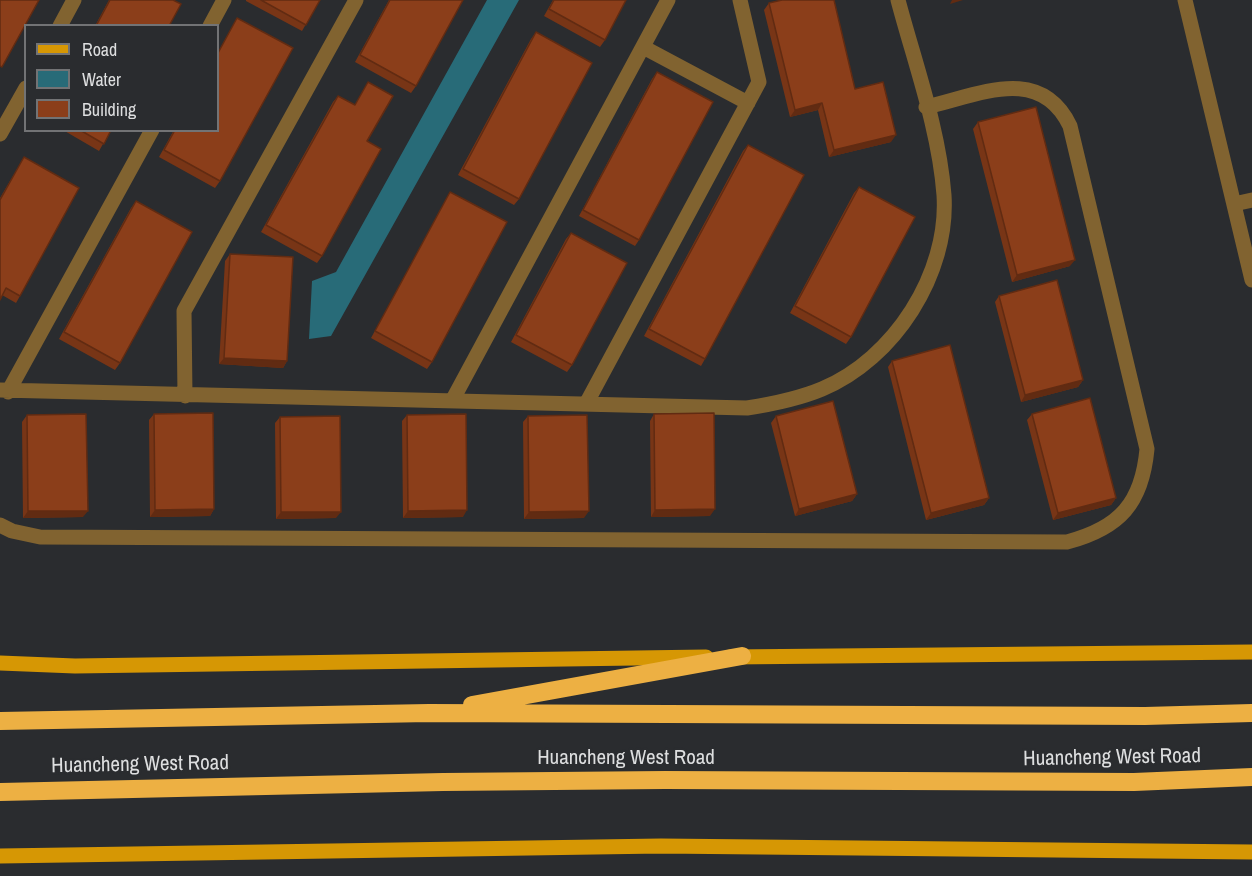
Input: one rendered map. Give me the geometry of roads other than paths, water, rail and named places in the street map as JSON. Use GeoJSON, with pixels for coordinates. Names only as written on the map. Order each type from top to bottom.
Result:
{"type":"FeatureCollection","features":[{"type":"Feature","properties":{"kind":"highway"},"geometry":{"type":"LineString","coordinates":[[429,713],[742,656]]}},
{"type":"Feature","properties":{"kind":"highway","name":"Huancheng West Road"},"geometry":{"type":"LineString","coordinates":[[0,721],[429,713],[1144,716],[1252,713]]}},
{"type":"Feature","properties":{"kind":"highway","name":"Huancheng West Road"},"geometry":{"type":"LineString","coordinates":[[0,792],[455,782],[665,780],[1134,782],[1252,777]]}},
{"type":"Feature","properties":{"kind":"main road"},"geometry":{"type":"LineString","coordinates":[[0,663],[75,666],[742,656],[1252,652]]}},
{"type":"Feature","properties":{"kind":"main road"},"geometry":{"type":"LineString","coordinates":[[0,856],[661,846],[1252,852]]}},
{"type":"Feature","properties":{"kind":"street"},"geometry":{"type":"LineString","coordinates":[[61,24],[74,0]]}},
{"type":"Feature","properties":{"kind":"street"},"geometry":{"type":"LineString","coordinates":[[211,24],[224,0]]}},
{"type":"Feature","properties":{"kind":"street"},"geometry":{"type":"LineString","coordinates":[[185,396],[184,311],[356,0]]}},
{"type":"Feature","properties":{"kind":"street"},"geometry":{"type":"LineString","coordinates":[[452,401],[668,0]]}},
{"type":"Feature","properties":{"kind":"street"},"geometry":{"type":"LineString","coordinates":[[586,404],[759,82],[740,0]]}},
{"type":"Feature","properties":{"kind":"street"},"geometry":{"type":"LineString","coordinates":[[151,132],[4,391],[747,408],[786,402],[824,388],[858,369],[888,342],[912,311],[930,276],[941,238],[944,198],[940,159],[898,0]]}},
{"type":"Feature","properties":{"kind":"street"},"geometry":{"type":"LineString","coordinates":[[1185,0],[1252,280]]}},
{"type":"Feature","properties":{"kind":"street"},"geometry":{"type":"LineString","coordinates":[[643,47],[748,103]]}},
{"type":"Feature","properties":{"kind":"street"},"geometry":{"type":"LineString","coordinates":[[0,525],[12,531],[51,537],[1067,542],[1094,535],[1116,521],[1134,500],[1144,476],[1147,449],[1070,126],[1062,109],[1047,96],[1030,88],[1010,88],[926,107]]}},
{"type":"Feature","properties":{"kind":"street"},"geometry":{"type":"LineString","coordinates":[[0,134],[6,111],[24,90]]}},
{"type":"Feature","properties":{"kind":"street"},"geometry":{"type":"LineString","coordinates":[[1234,204],[1252,200]]}},
{"type":"Feature","properties":{"kind":"water"},"geometry":{"type":"Polygon","coordinates":[[[487,0],[519,0],[331,336],[309,339],[312,281],[336,272],[487,0]]]}}]}
